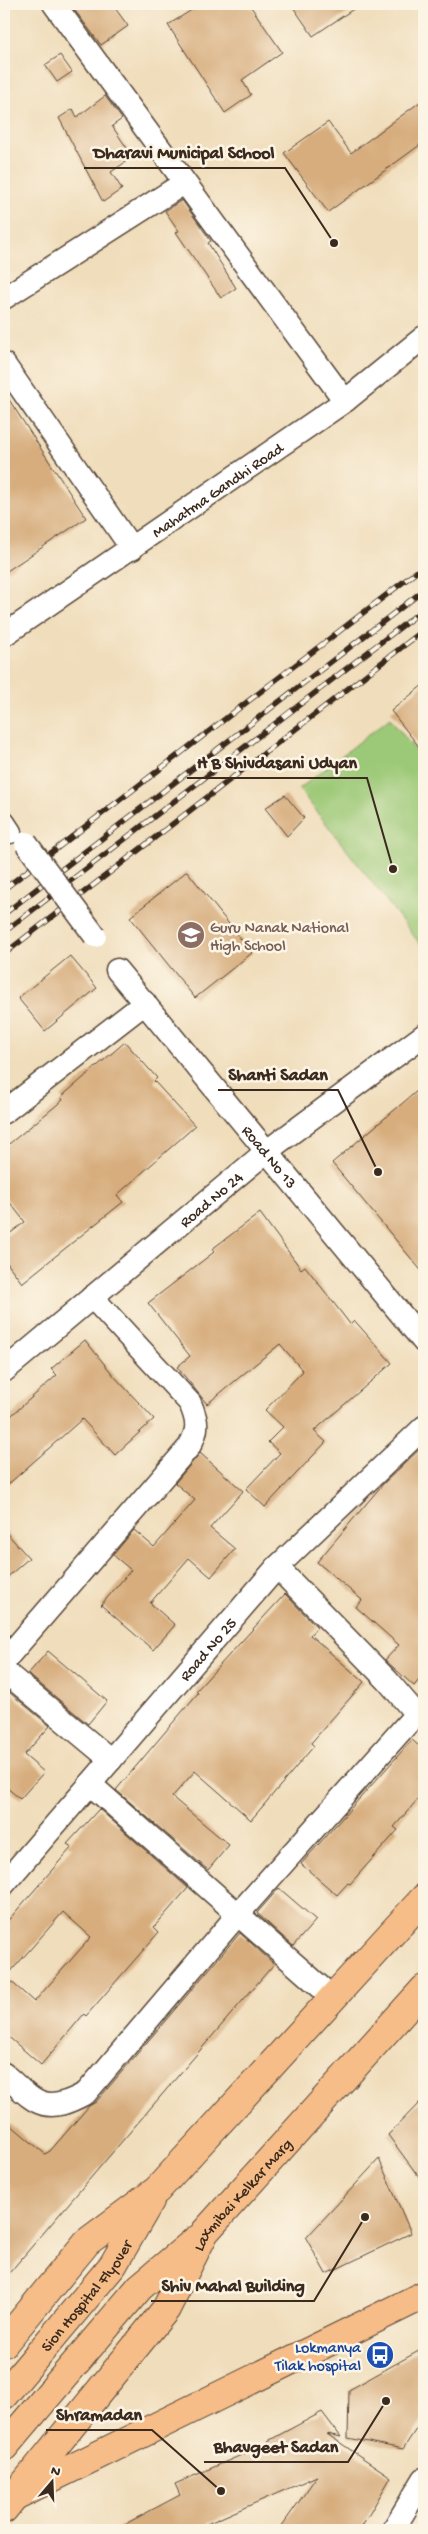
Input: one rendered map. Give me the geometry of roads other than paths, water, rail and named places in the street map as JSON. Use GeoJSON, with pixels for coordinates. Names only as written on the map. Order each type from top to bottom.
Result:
{"type":"FeatureCollection","features":[{"type":"Feature","properties":{"kind":"main road"},"geometry":{"type":"LineString","coordinates":[[4,2343],[86,2242],[157,2190],[424,1898]]}},
{"type":"Feature","properties":{"kind":"main road","name":"Laxmibai Kelkar Marg"},"geometry":{"type":"LineString","coordinates":[[9,2502],[166,2309],[205,2232],[424,1988]]}},
{"type":"Feature","properties":{"kind":"main road","name":"Sion Hospital Flyover"},"geometry":{"type":"LineString","coordinates":[[4,2394],[113,2264],[157,2190]]}},
{"type":"Feature","properties":{"kind":"main road"},"geometry":{"type":"LineString","coordinates":[[4,2447],[140,2287],[205,2232]]}},
{"type":"Feature","properties":{"kind":"main road"},"geometry":{"type":"LineString","coordinates":[[9,2502],[420,2303]]}},
{"type":"Feature","properties":{"kind":"street"},"geometry":{"type":"LineString","coordinates":[[54,4],[346,401]]}},
{"type":"Feature","properties":{"kind":"street"},"geometry":{"type":"LineString","coordinates":[[4,298],[184,183]]}},
{"type":"Feature","properties":{"kind":"street","name":"Mahatma Gandhi Road"},"geometry":{"type":"LineString","coordinates":[[4,635],[346,401],[424,337]]}},
{"type":"Feature","properties":{"kind":"street"},"geometry":{"type":"LineString","coordinates":[[4,364],[132,549]]}},
{"type":"Feature","properties":{"kind":"street"},"geometry":{"type":"LineString","coordinates":[[13,833],[95,936]]}},
{"type":"Feature","properties":{"kind":"street","name":"Road No 13"},"geometry":{"type":"LineString","coordinates":[[118,970],[424,1342]]}},
{"type":"Feature","properties":{"kind":"street"},"geometry":{"type":"LineString","coordinates":[[4,1112],[145,1003]]}},
{"type":"Feature","properties":{"kind":"street","name":"Road No 24"},"geometry":{"type":"LineString","coordinates":[[4,1371],[267,1152],[424,1034]]}},
{"type":"Feature","properties":{"kind":"street"},"geometry":{"type":"LineString","coordinates":[[92,1297],[190,1403],[196,1416],[197,1432],[189,1447],[6,1656],[111,1760]]}},
{"type":"Feature","properties":{"kind":"street","name":"Road No 25"},"geometry":{"type":"LineString","coordinates":[[4,1884],[277,1568],[424,1427]]}},
{"type":"Feature","properties":{"kind":"street"},"geometry":{"type":"LineString","coordinates":[[4,2074],[36,2103],[51,2105],[71,2101],[86,2093],[239,1914],[416,1714],[387,1680],[277,1568]]}},
{"type":"Feature","properties":{"kind":"street"},"geometry":{"type":"LineString","coordinates":[[90,1784],[333,1998]]}},
{"type":"Feature","properties":{"kind":"street"},"geometry":{"type":"LineString","coordinates":[[394,2530],[424,2479]]}},
{"type":"Feature","properties":{"kind":"railway"},"geometry":{"type":"LineString","coordinates":[[4,889],[424,566]]}},
{"type":"Feature","properties":{"kind":"railway"},"geometry":{"type":"LineString","coordinates":[[4,914],[424,590]]}},
{"type":"Feature","properties":{"kind":"railway"},"geometry":{"type":"LineString","coordinates":[[4,932],[424,609]]}},
{"type":"Feature","properties":{"kind":"railway"},"geometry":{"type":"LineString","coordinates":[[4,954],[424,630]]}},
{"type":"Feature","properties":{"kind":"place","name":"Dharavi Municipal School"},"geometry":{"type":"Point","coordinates":[334,243]}},
{"type":"Feature","properties":{"kind":"place","name":"H B Shivdasani Udyan"},"geometry":{"type":"Point","coordinates":[393,869]}},
{"type":"Feature","properties":{"kind":"place","name":"Guru Nanak National High School"},"geometry":{"type":"Point","coordinates":[191,935]}},
{"type":"Feature","properties":{"kind":"place","name":"Shanti Sadan"},"geometry":{"type":"Point","coordinates":[378,1172]}},
{"type":"Feature","properties":{"kind":"place","name":"Shiv Mahal Building"},"geometry":{"type":"Point","coordinates":[365,2217]}},
{"type":"Feature","properties":{"kind":"place","name":"Lokmanya Tilak hospital"},"geometry":{"type":"Point","coordinates":[380,2355]}},
{"type":"Feature","properties":{"kind":"place","name":"Bhavgeet Sadan"},"geometry":{"type":"Point","coordinates":[386,2401]}},
{"type":"Feature","properties":{"kind":"place","name":"Shramadan"},"geometry":{"type":"Point","coordinates":[221,2491]}}]}
